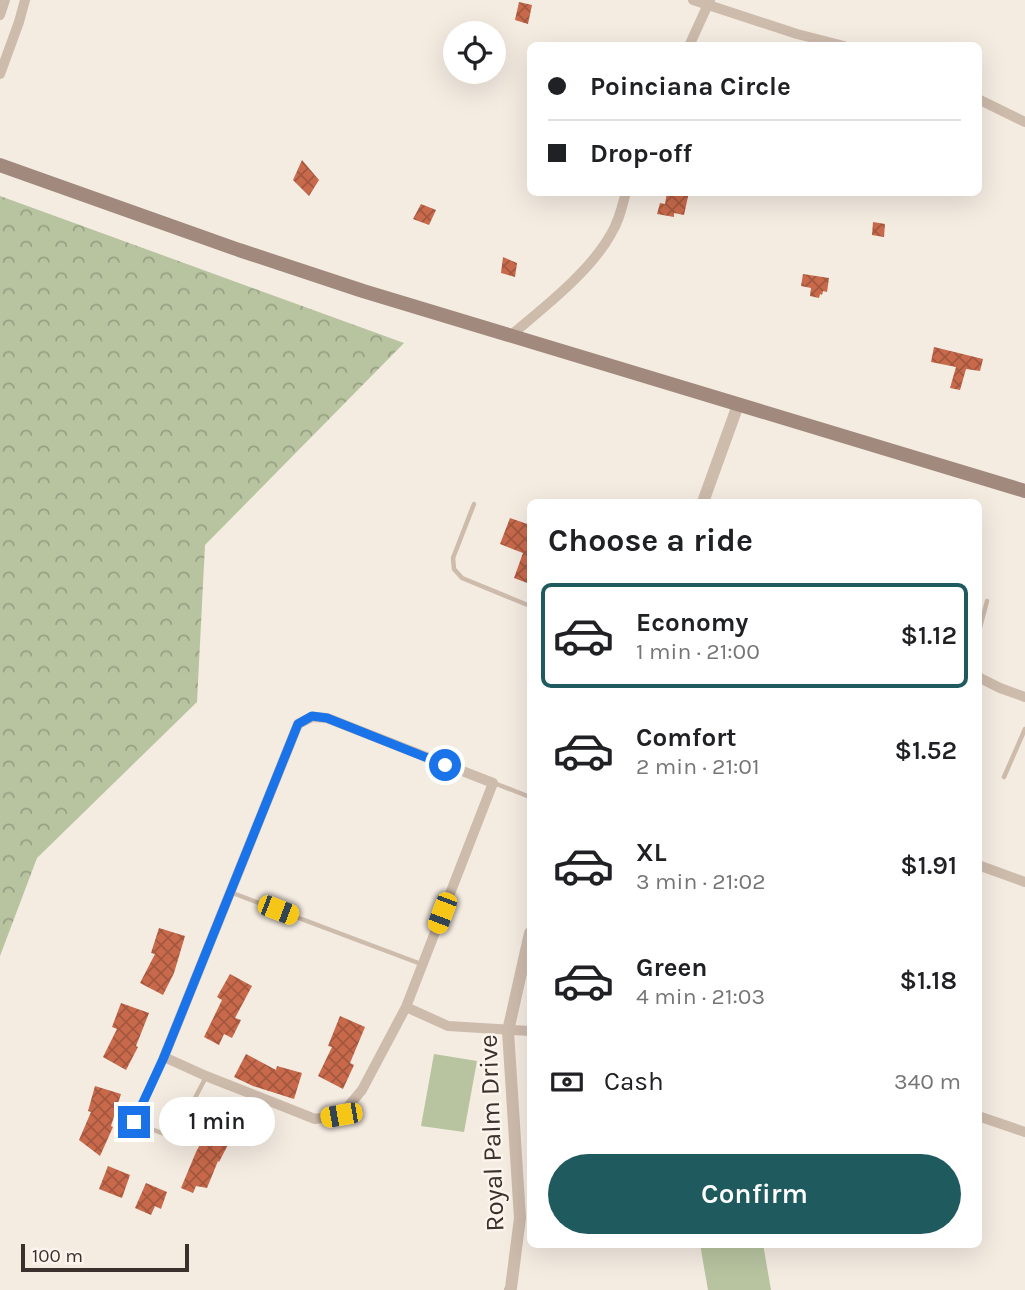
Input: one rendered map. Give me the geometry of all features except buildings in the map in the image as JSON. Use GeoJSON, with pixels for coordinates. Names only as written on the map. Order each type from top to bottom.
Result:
{"type":"FeatureCollection","features":[{"type":"Feature","properties":{"kind":"main road"},"geometry":{"type":"LineString","coordinates":[[0,165],[302,271],[1025,491]]}},
{"type":"Feature","properties":{"kind":"street"},"geometry":{"type":"LineString","coordinates":[[0,15],[5,0]]}},
{"type":"Feature","properties":{"kind":"street"},"geometry":{"type":"LineString","coordinates":[[0,74],[25,0]]}},
{"type":"Feature","properties":{"kind":"street"},"geometry":{"type":"LineString","coordinates":[[693,0],[828,42]]}},
{"type":"Feature","properties":{"kind":"street"},"geometry":{"type":"LineString","coordinates":[[691,42],[708,3]]}},
{"type":"Feature","properties":{"kind":"street"},"geometry":{"type":"LineString","coordinates":[[982,101],[1025,122]]}},
{"type":"Feature","properties":{"kind":"street"},"geometry":{"type":"LineString","coordinates":[[510,336],[600,252],[618,222],[625,196]]}},
{"type":"Feature","properties":{"kind":"street"},"geometry":{"type":"LineString","coordinates":[[704,499],[737,405]]}},
{"type":"Feature","properties":{"kind":"street"},"geometry":{"type":"LineString","coordinates":[[982,679],[1025,697]]}},
{"type":"Feature","properties":{"kind":"street"},"geometry":{"type":"LineString","coordinates":[[312,716],[327,718],[493,783],[406,1007],[362,1090],[341,1115],[315,1119],[164,1057],[298,724],[312,716]]}},
{"type":"Feature","properties":{"kind":"street"},"geometry":{"type":"LineString","coordinates":[[982,866],[1025,882]]}},
{"type":"Feature","properties":{"kind":"street","name":"Royal Palm Drive"},"geometry":{"type":"LineString","coordinates":[[512,1289],[520,1217],[508,1031],[527,946]]}},
{"type":"Feature","properties":{"kind":"street"},"geometry":{"type":"LineString","coordinates":[[406,1007],[448,1026],[527,1031]]}},
{"type":"Feature","properties":{"kind":"street"},"geometry":{"type":"LineString","coordinates":[[982,1117],[1025,1132]]}},
{"type":"Feature","properties":{"kind":"lane"},"geometry":{"type":"LineString","coordinates":[[474,504],[453,558],[454,569],[462,578],[527,605]]}},
{"type":"Feature","properties":{"kind":"lane"},"geometry":{"type":"LineString","coordinates":[[982,620],[987,601]]}},
{"type":"Feature","properties":{"kind":"lane"},"geometry":{"type":"LineString","coordinates":[[1004,777],[1025,729]]}},
{"type":"Feature","properties":{"kind":"lane"},"geometry":{"type":"LineString","coordinates":[[493,783],[527,796]]}},
{"type":"Feature","properties":{"kind":"lane"},"geometry":{"type":"LineString","coordinates":[[230,892],[422,965]]}},
{"type":"Feature","properties":{"kind":"lane"},"geometry":{"type":"LineString","coordinates":[[164,1057],[134,1122],[174,1138],[206,1076]]}},
{"type":"Feature","properties":{"kind":"green space"},"geometry":{"type":"Polygon","coordinates":[[[0,196],[404,343],[205,545],[197,702],[37,858],[0,956],[0,196]]]}},
{"type":"Feature","properties":{"kind":"green space"},"geometry":{"type":"Polygon","coordinates":[[[434,1054],[477,1061],[464,1132],[421,1126],[434,1054]]]}},
{"type":"Feature","properties":{"kind":"green space"},"geometry":{"type":"Polygon","coordinates":[[[701,1248],[764,1248],[771,1290],[708,1290],[701,1248]]]}},
{"type":"Feature","properties":{"kind":"route"},"geometry":{"type":"LineString","coordinates":[[134,1122],[164,1057],[298,724],[312,716],[327,718],[445,765]]}}]}
